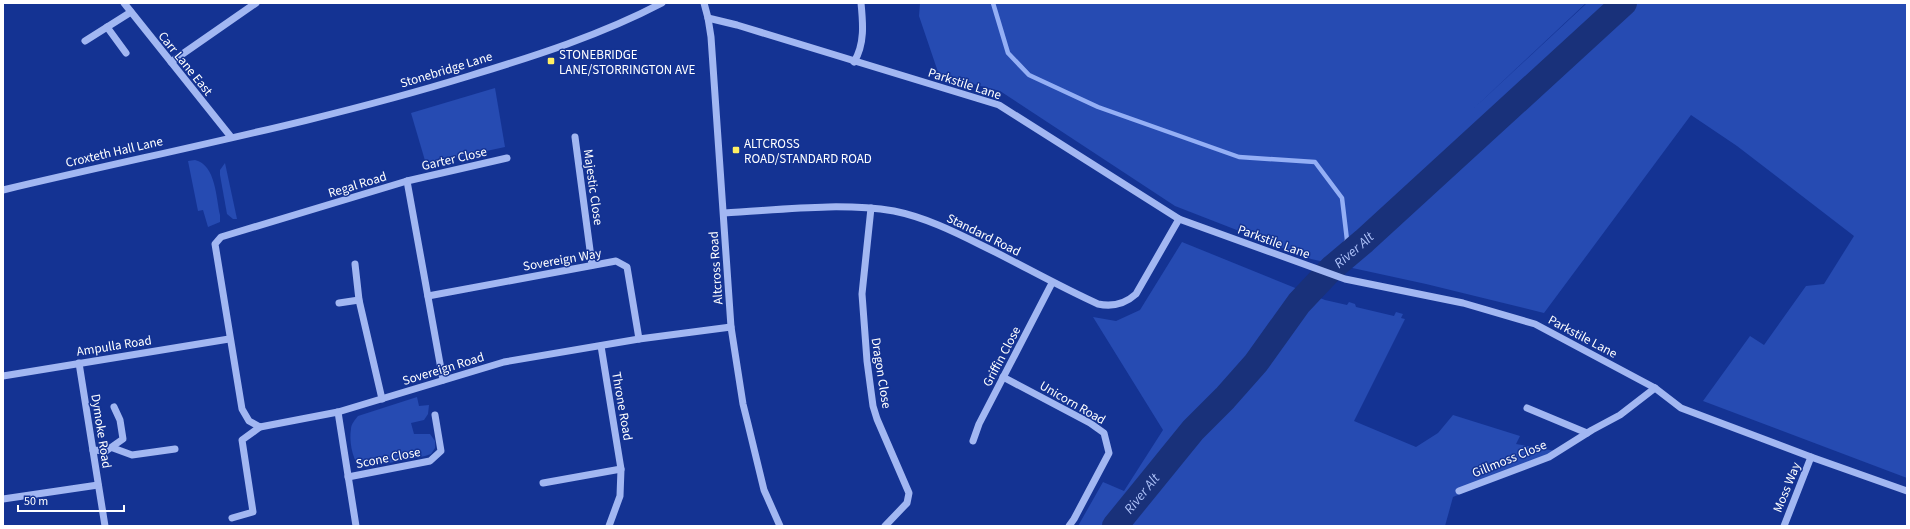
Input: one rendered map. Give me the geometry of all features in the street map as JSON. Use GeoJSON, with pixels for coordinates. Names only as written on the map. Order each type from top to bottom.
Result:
{"type":"FeatureCollection","features":[{"type":"Feature","properties":{"kind":"street","name":"Carr Lane East"},"geometry":{"type":"LineString","coordinates":[[124,3],[231,137]]}},
{"type":"Feature","properties":{"kind":"street"},"geometry":{"type":"LineString","coordinates":[[171,62],[256,3]]}},
{"type":"Feature","properties":{"kind":"street","name":"Stonebridge Lane"},"geometry":{"type":"LineString","coordinates":[[231,137],[389,99],[494,68],[583,39],[662,3]]}},
{"type":"Feature","properties":{"kind":"street","name":"Altcross Road"},"geometry":{"type":"LineString","coordinates":[[704,3],[708,18],[724,213],[731,326],[748,424],[764,490],[780,526]]}},
{"type":"Feature","properties":{"kind":"street"},"geometry":{"type":"LineString","coordinates":[[854,62],[860,51],[863,25],[861,3]]}},
{"type":"Feature","properties":{"kind":"street"},"geometry":{"type":"LineString","coordinates":[[85,42],[131,12]]}},
{"type":"Feature","properties":{"kind":"street","name":"Parkstile Lane"},"geometry":{"type":"LineString","coordinates":[[708,18],[999,105],[1180,219],[1345,279],[1463,303],[1535,324],[1655,388],[1681,408],[1907,491]]}},
{"type":"Feature","properties":{"kind":"street"},"geometry":{"type":"LineString","coordinates":[[107,27],[126,53]]}},
{"type":"Feature","properties":{"kind":"street","name":"Croxteth Hall Lane"},"geometry":{"type":"LineString","coordinates":[[3,190],[231,137]]}},
{"type":"Feature","properties":{"kind":"street","name":"Majestic Close"},"geometry":{"type":"LineString","coordinates":[[575,137],[592,265]]}},
{"type":"Feature","properties":{"kind":"street","name":"Garter Close"},"geometry":{"type":"LineString","coordinates":[[407,181],[507,158]]}},
{"type":"Feature","properties":{"kind":"street","name":"Regal Road"},"geometry":{"type":"LineString","coordinates":[[229,339],[215,244],[221,237],[407,181],[443,380]]}},
{"type":"Feature","properties":{"kind":"street","name":"Standard Road"},"geometry":{"type":"LineString","coordinates":[[724,213],[827,207],[870,208],[895,212],[919,218],[951,230],[1052,283],[1098,304],[1111,305],[1126,302],[1136,294],[1180,219]]}},
{"type":"Feature","properties":{"kind":"street","name":"Dragon Close"},"geometry":{"type":"LineString","coordinates":[[870,208],[862,294],[866,361],[873,406],[877,419],[910,494],[907,503],[885,526]]}},
{"type":"Feature","properties":{"kind":"street","name":"Sovereign Way"},"geometry":{"type":"LineString","coordinates":[[428,296],[616,261],[627,267],[639,339]]}},
{"type":"Feature","properties":{"kind":"street"},"geometry":{"type":"LineString","coordinates":[[356,264],[359,300],[382,399]]}},
{"type":"Feature","properties":{"kind":"street","name":"Griffin Close"},"geometry":{"type":"LineString","coordinates":[[973,441],[979,424],[1052,283]]}},
{"type":"Feature","properties":{"kind":"street"},"geometry":{"type":"LineString","coordinates":[[339,303],[359,300]]}},
{"type":"Feature","properties":{"kind":"street","name":"Sovereign Road"},"geometry":{"type":"LineString","coordinates":[[260,427],[338,412],[504,362],[639,339],[731,326]]}},
{"type":"Feature","properties":{"kind":"street"},"geometry":{"type":"LineString","coordinates":[[229,339],[242,409],[249,421],[260,427],[242,440],[253,512],[232,518]]}},
{"type":"Feature","properties":{"kind":"street","name":"Ampulla Road"},"geometry":{"type":"LineString","coordinates":[[3,376],[79,362],[229,339]]}},
{"type":"Feature","properties":{"kind":"street","name":"Throne Road"},"geometry":{"type":"LineString","coordinates":[[601,346],[621,469],[620,496],[609,526]]}},
{"type":"Feature","properties":{"kind":"street","name":"Dymoke Road"},"geometry":{"type":"LineString","coordinates":[[79,362],[105,526]]}},
{"type":"Feature","properties":{"kind":"street","name":"Unicorn Road"},"geometry":{"type":"LineString","coordinates":[[1003,377],[1090,423],[1104,433],[1109,453],[1069,526]]}},
{"type":"Feature","properties":{"kind":"street","name":"Gillmoss Close"},"geometry":{"type":"LineString","coordinates":[[1459,491],[1549,457],[1587,433],[1620,415],[1655,388]]}},
{"type":"Feature","properties":{"kind":"street"},"geometry":{"type":"LineString","coordinates":[[93,450],[106,451],[113,448],[123,438],[120,420],[114,407]]}},
{"type":"Feature","properties":{"kind":"street"},"geometry":{"type":"LineString","coordinates":[[1527,408],[1587,433]]}},
{"type":"Feature","properties":{"kind":"street"},"geometry":{"type":"LineString","coordinates":[[338,412],[356,526]]}},
{"type":"Feature","properties":{"kind":"street","name":"Scone Close"},"geometry":{"type":"LineString","coordinates":[[348,477],[430,461],[440,451],[435,415]]}},
{"type":"Feature","properties":{"kind":"street"},"geometry":{"type":"LineString","coordinates":[[113,448],[132,455],[175,449]]}},
{"type":"Feature","properties":{"kind":"street","name":"Moss Way"},"geometry":{"type":"LineString","coordinates":[[1784,526],[1811,457]]}},
{"type":"Feature","properties":{"kind":"street"},"geometry":{"type":"LineString","coordinates":[[543,483],[621,469]]}},
{"type":"Feature","properties":{"kind":"street"},"geometry":{"type":"LineString","coordinates":[[3,499],[98,485]]}},
{"type":"Feature","properties":{"kind":"shaded area"},"geometry":{"type":"Polygon","coordinates":[[[920,3],[1586,3],[1471,111],[1587,3],[1907,3],[1907,478],[1703,401],[1750,336],[1764,345],[1806,286],[1824,284],[1854,236],[1737,146],[1691,115],[1544,313],[1426,284],[1311,259],[1175,206],[1000,91],[939,75],[919,16],[920,3]]]}},
{"type":"Feature","properties":{"kind":"shaded area"},"geometry":{"type":"Polygon","coordinates":[[[495,88],[505,147],[426,164],[411,113],[495,88]]]}},
{"type":"Feature","properties":{"kind":"shaded area"},"geometry":{"type":"Polygon","coordinates":[[[195,160],[202,163],[207,168],[216,191],[220,222],[208,227],[203,210],[198,211],[188,161],[195,160]]]}},
{"type":"Feature","properties":{"kind":"shaded area"},"geometry":{"type":"Polygon","coordinates":[[[225,163],[237,219],[233,219],[227,214],[220,175],[220,170],[225,163]]]}},
{"type":"Feature","properties":{"kind":"shaded area"},"geometry":{"type":"Polygon","coordinates":[[[1182,242],[1325,300],[1347,305],[1349,302],[1355,304],[1356,307],[1394,316],[1396,312],[1403,314],[1401,318],[1405,319],[1354,421],[1416,447],[1438,433],[1453,415],[1520,436],[1516,444],[1562,452],[1453,497],[1445,526],[1078,526],[1103,482],[1124,491],[1163,430],[1093,317],[1116,321],[1140,310],[1182,242]]]}},
{"type":"Feature","properties":{"kind":"shaded area"},"geometry":{"type":"Polygon","coordinates":[[[417,397],[419,406],[429,405],[428,414],[424,420],[411,423],[414,434],[430,434],[435,441],[435,448],[431,454],[368,467],[359,466],[353,454],[350,438],[353,422],[358,416],[417,397]]]}},
{"type":"Feature","properties":{"kind":"waterway"},"geometry":{"type":"LineString","coordinates":[[993,3],[1008,53],[1029,75],[1098,107],[1239,157],[1315,162],[1342,198],[1347,240],[1332,268]]}},
{"type":"Feature","properties":{"kind":"waterway","name":"River Alt"},"geometry":{"type":"LineString","coordinates":[[1115,526],[1193,430],[1225,398],[1256,363],[1299,303],[1332,268],[1364,241],[1624,3]]}},
{"type":"Feature","properties":{"kind":"place","name":"STONEBRIDGE LANE/STORRINGTON AVE"},"geometry":{"type":"Point","coordinates":[551,61]}},
{"type":"Feature","properties":{"kind":"place","name":"ALTCROSS ROAD/STANDARD ROAD"},"geometry":{"type":"Point","coordinates":[736,150]}}]}
